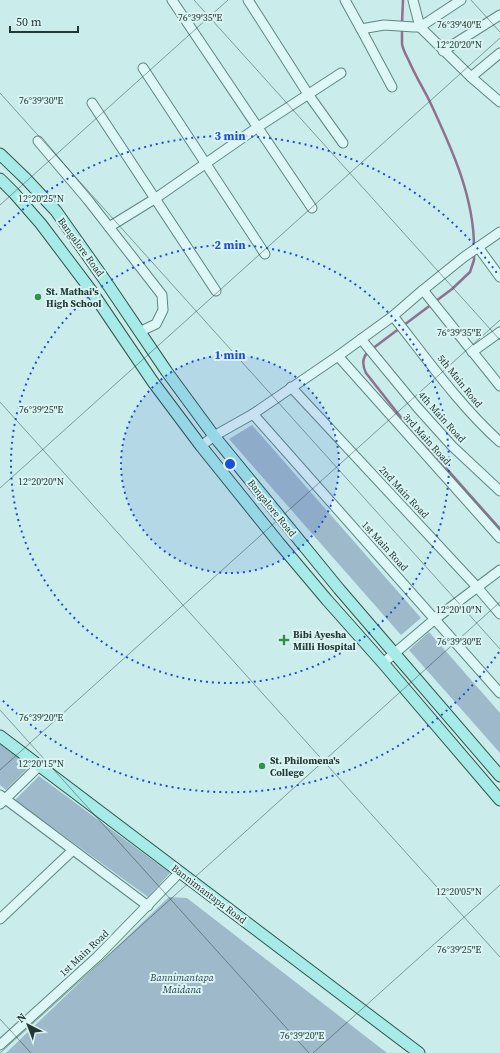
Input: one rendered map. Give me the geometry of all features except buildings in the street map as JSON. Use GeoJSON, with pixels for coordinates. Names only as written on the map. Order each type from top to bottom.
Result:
{"type":"FeatureCollection","features":[{"type":"Feature","properties":{"kind":"main road","name":"Bangalore Road"},"geometry":{"type":"LineString","coordinates":[[0,154],[56,211],[167,372],[214,436],[291,532],[500,776]]}},
{"type":"Feature","properties":{"kind":"main road","name":"Bangalore Road"},"geometry":{"type":"LineString","coordinates":[[0,179],[41,224],[86,283],[154,382],[201,446],[279,543],[500,800]]}},
{"type":"Feature","properties":{"kind":"main road","name":"Bannimantapa Road"},"geometry":{"type":"LineString","coordinates":[[0,736],[418,1053]]}},
{"type":"Feature","properties":{"kind":"street"},"geometry":{"type":"LineString","coordinates":[[172,0],[312,208]]}},
{"type":"Feature","properties":{"kind":"street"},"geometry":{"type":"LineString","coordinates":[[248,0],[308,94],[343,143]]}},
{"type":"Feature","properties":{"kind":"street"},"geometry":{"type":"LineString","coordinates":[[345,0],[392,87]]}},
{"type":"Feature","properties":{"kind":"street"},"geometry":{"type":"LineString","coordinates":[[413,0],[420,27],[443,51],[500,102]]}},
{"type":"Feature","properties":{"kind":"street"},"geometry":{"type":"LineString","coordinates":[[361,29],[384,25],[420,27],[461,0]]}},
{"type":"Feature","properties":{"kind":"street"},"geometry":{"type":"LineString","coordinates":[[443,51],[500,15]]}},
{"type":"Feature","properties":{"kind":"street"},"geometry":{"type":"LineString","coordinates":[[471,77],[500,53]]}},
{"type":"Feature","properties":{"kind":"street"},"geometry":{"type":"LineString","coordinates":[[143,68],[265,254]]}},
{"type":"Feature","properties":{"kind":"street"},"geometry":{"type":"LineString","coordinates":[[109,228],[156,198],[258,126],[341,73]]}},
{"type":"Feature","properties":{"kind":"street"},"geometry":{"type":"LineString","coordinates":[[92,103],[216,291]]}},
{"type":"Feature","properties":{"kind":"street"},"geometry":{"type":"LineString","coordinates":[[38,141],[88,200],[162,295],[163,310],[156,324],[139,332]]}},
{"type":"Feature","properties":{"kind":"street"},"geometry":{"type":"LineString","coordinates":[[201,446],[214,436],[253,414],[338,356],[364,342],[425,293],[464,257],[500,232]]}},
{"type":"Feature","properties":{"kind":"street"},"geometry":{"type":"LineString","coordinates":[[478,247],[500,277]]}},
{"type":"Feature","properties":{"kind":"street"},"geometry":{"type":"LineString","coordinates":[[425,293],[499,384]]}},
{"type":"Feature","properties":{"kind":"street","name":"5th Main Road"},"geometry":{"type":"LineString","coordinates":[[395,318],[459,400],[483,427],[500,442]]}},
{"type":"Feature","properties":{"kind":"street"},"geometry":{"type":"LineString","coordinates":[[472,352],[500,332]]}},
{"type":"Feature","properties":{"kind":"street","name":"4th Main Road"},"geometry":{"type":"LineString","coordinates":[[364,342],[417,407],[452,446],[500,491]]}},
{"type":"Feature","properties":{"kind":"street","name":"3rd Main Road"},"geometry":{"type":"LineString","coordinates":[[338,356],[500,538]]}},
{"type":"Feature","properties":{"kind":"street","name":"2nd Main Road"},"geometry":{"type":"LineString","coordinates":[[291,387],[477,587],[500,614]]}},
{"type":"Feature","properties":{"kind":"street","name":"1st Main Road"},"geometry":{"type":"LineString","coordinates":[[253,414],[500,693]]}},
{"type":"Feature","properties":{"kind":"street"},"geometry":{"type":"LineString","coordinates":[[383,663],[435,620],[500,570]]}},
{"type":"Feature","properties":{"kind":"street"},"geometry":{"type":"LineString","coordinates":[[40,766],[2,799],[148,906]]}},
{"type":"Feature","properties":{"kind":"street"},"geometry":{"type":"LineString","coordinates":[[0,919],[73,850]]}},
{"type":"Feature","properties":{"kind":"street","name":"1st Main Road"},"geometry":{"type":"LineString","coordinates":[[0,1045],[96,958],[180,872]]}},
{"type":"Feature","properties":{"kind":"green space"},"geometry":{"type":"Polygon","coordinates":[[[252,425],[421,618],[401,635],[229,439],[252,425]]]}},
{"type":"Feature","properties":{"kind":"green space"},"geometry":{"type":"Polygon","coordinates":[[[429,632],[500,713],[500,753],[409,650],[429,632]]]}},
{"type":"Feature","properties":{"kind":"green space"},"geometry":{"type":"Polygon","coordinates":[[[0,744],[30,766],[6,790],[0,785],[0,744]]]}},
{"type":"Feature","properties":{"kind":"green space"},"geometry":{"type":"Polygon","coordinates":[[[39,776],[170,873],[148,897],[15,800],[39,776]]]}},
{"type":"Feature","properties":{"kind":"green space","name":"Bannimantapa Maidana"},"geometry":{"type":"Polygon","coordinates":[[[169,897],[187,898],[387,1053],[6,1053],[169,897]]]}},
{"type":"Feature","properties":{"kind":"waterway"},"geometry":{"type":"LineString","coordinates":[[402,23],[403,0]]}},
{"type":"Feature","properties":{"kind":"waterway"},"geometry":{"type":"LineString","coordinates":[[402,28],[402,44],[404,50],[438,119],[460,172],[470,209],[474,247]]}},
{"type":"Feature","properties":{"kind":"waterway"},"geometry":{"type":"LineString","coordinates":[[372,349],[452,289],[470,272],[474,260],[474,254]]}},
{"type":"Feature","properties":{"kind":"waterway"},"geometry":{"type":"LineString","coordinates":[[368,352],[363,362],[366,373],[399,415],[500,529]]}},
{"type":"Feature","properties":{"kind":"place","name":"St. Mathai's High School"},"geometry":{"type":"Point","coordinates":[38,297]}},
{"type":"Feature","properties":{"kind":"place","name":"Bibi Ayesha Milli Hospital"},"geometry":{"type":"Point","coordinates":[284,640]}},
{"type":"Feature","properties":{"kind":"place","name":"St. Philomena's College"},"geometry":{"type":"Point","coordinates":[262,766]}}]}
